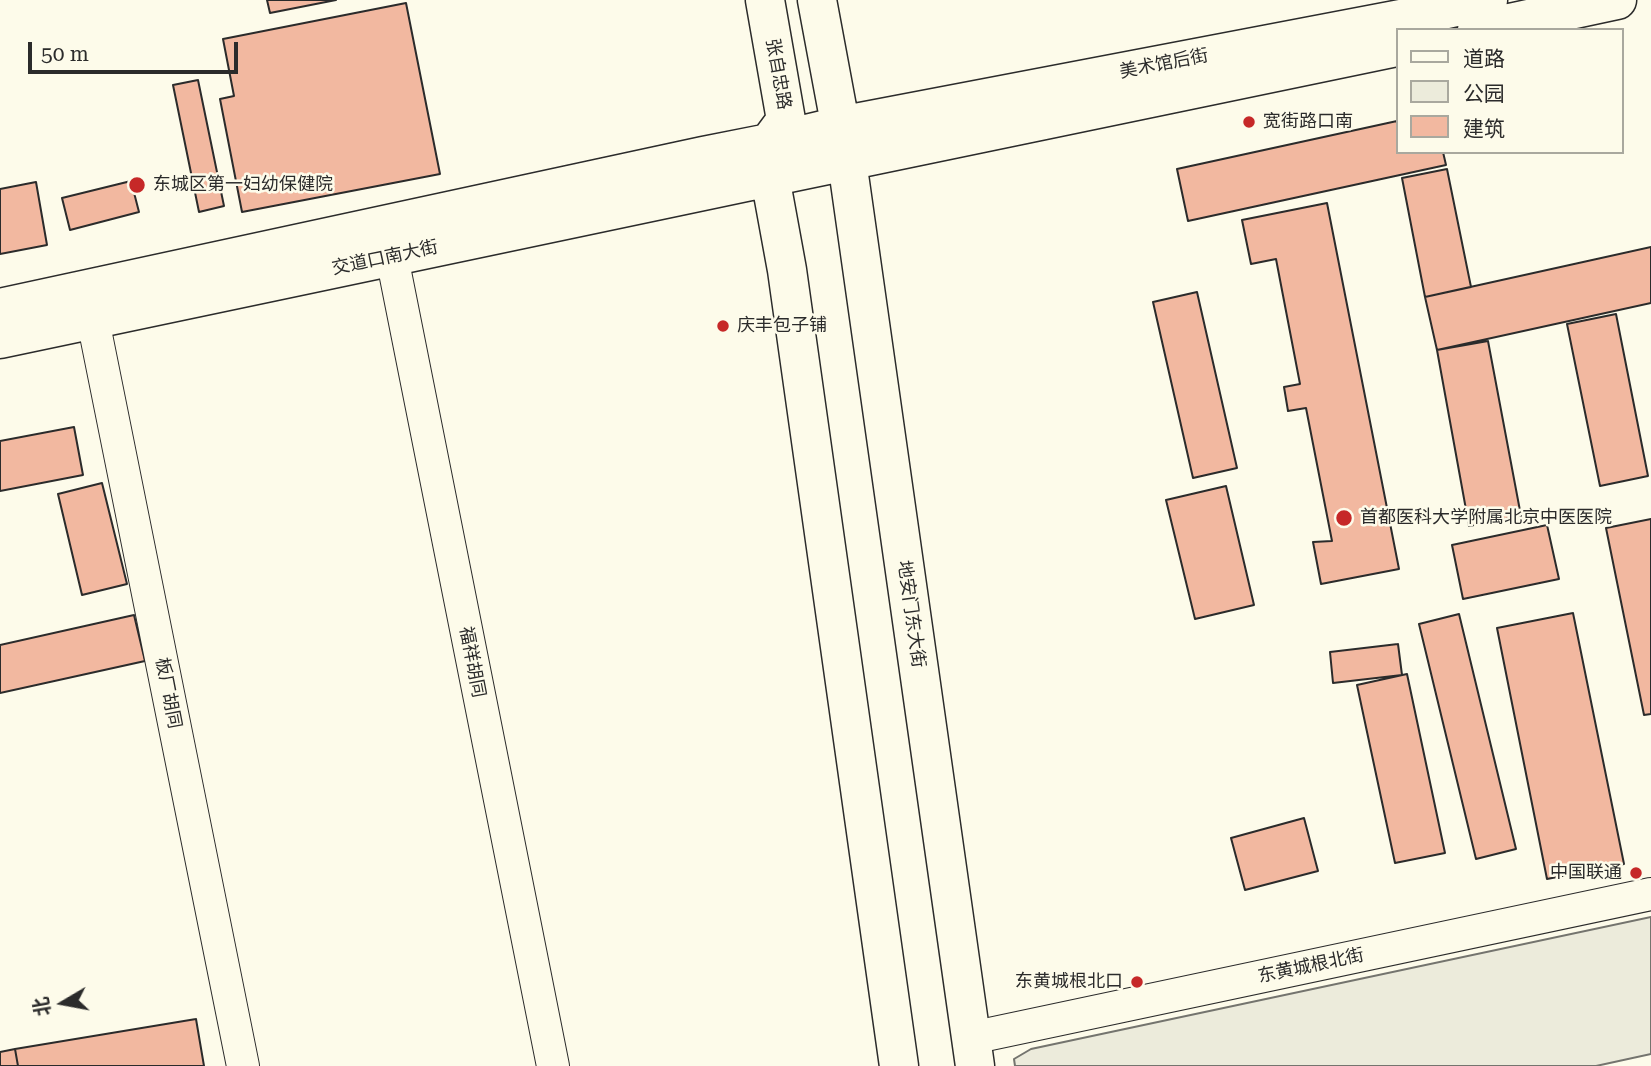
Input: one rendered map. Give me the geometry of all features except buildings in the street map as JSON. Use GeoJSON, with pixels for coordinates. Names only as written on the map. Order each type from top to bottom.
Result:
{"type":"FeatureCollection","features":[{"type":"Feature","properties":{"kind":"main road","name":"张自忠路"},"geometry":{"type":"LineString","coordinates":[[765,0],[786,120],[770,160]]}},
{"type":"Feature","properties":{"kind":"main road"},"geometry":{"type":"LineString","coordinates":[[817,0],[843,144]]}},
{"type":"Feature","properties":{"kind":"main road","name":"美术馆后街"},"geometry":{"type":"LineString","coordinates":[[770,160],[1405,21],[1488,0]]}},
{"type":"Feature","properties":{"kind":"main road"},"geometry":{"type":"LineString","coordinates":[[1486,28],[1617,0]]}},
{"type":"Feature","properties":{"kind":"main road","name":"地安门东大街"},"geometry":{"type":"LineString","coordinates":[[843,144],[973,1052]]}},
{"type":"Feature","properties":{"kind":"main road","name":"交道口南大街"},"geometry":{"type":"LineString","coordinates":[[0,308],[703,156],[770,160]]}},
{"type":"Feature","properties":{"kind":"main road","name":"交道口南大街"},"geometry":{"type":"LineString","coordinates":[[0,340],[392,257],[770,160]]}},
{"type":"Feature","properties":{"kind":"main road"},"geometry":{"type":"LineString","coordinates":[[770,160],[899,1066]]}},
{"type":"Feature","properties":{"kind":"street","name":"福祥胡同"},"geometry":{"type":"LineString","coordinates":[[392,257],[553,1066]]}},
{"type":"Feature","properties":{"kind":"street","name":"板厂胡同"},"geometry":{"type":"LineString","coordinates":[[93,320],[243,1066]]}},
{"type":"Feature","properties":{"kind":"street","name":"东黄城根北街"},"geometry":{"type":"LineString","coordinates":[[973,1052],[1651,894]]}},
{"type":"Feature","properties":{"kind":"green space"},"geometry":{"type":"Polygon","coordinates":[[[1651,917],[1651,1054],[1596,1066],[1015,1066],[1014,1059],[1031,1049],[1651,917]]]}},
{"type":"Feature","properties":{"kind":"place","name":"宽街路口南"},"geometry":{"type":"Point","coordinates":[1249,122]}},
{"type":"Feature","properties":{"kind":"place","name":"东城区第一妇幼保健院"},"geometry":{"type":"Point","coordinates":[137,185]}},
{"type":"Feature","properties":{"kind":"place","name":"庆丰包子铺"},"geometry":{"type":"Point","coordinates":[723,326]}},
{"type":"Feature","properties":{"kind":"place","name":"首都医科大学附属北京中医医院"},"geometry":{"type":"Point","coordinates":[1344,518]}},
{"type":"Feature","properties":{"kind":"place","name":"中国联通"},"geometry":{"type":"Point","coordinates":[1636,873]}},
{"type":"Feature","properties":{"kind":"place","name":"东黄城根北口"},"geometry":{"type":"Point","coordinates":[1137,982]}}]}
